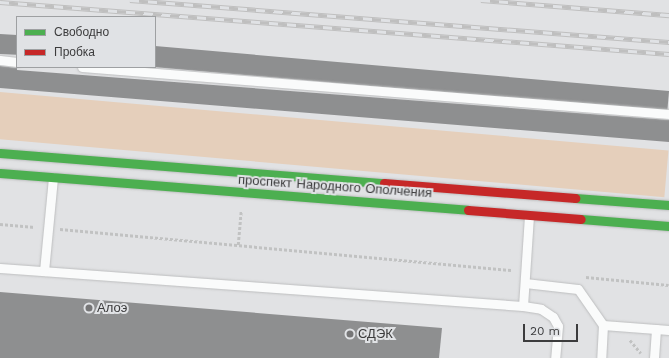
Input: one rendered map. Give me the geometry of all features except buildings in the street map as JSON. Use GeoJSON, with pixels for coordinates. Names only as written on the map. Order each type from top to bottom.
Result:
{"type":"FeatureCollection","features":[{"type":"Feature","properties":{"kind":"main road","name":"проспект Народного Ополчения"},"geometry":{"type":"LineString","coordinates":[[0,153],[669,205]]}},
{"type":"Feature","properties":{"kind":"main road","name":"проспект Народного Ополчения"},"geometry":{"type":"LineString","coordinates":[[0,173],[669,226]]}},
{"type":"Feature","properties":{"kind":"lane"},"geometry":{"type":"LineString","coordinates":[[0,60],[16,62]]}},
{"type":"Feature","properties":{"kind":"lane"},"geometry":{"type":"LineString","coordinates":[[94,68],[669,114]]}},
{"type":"Feature","properties":{"kind":"lane"},"geometry":{"type":"LineString","coordinates":[[44,271],[53,178]]}},
{"type":"Feature","properties":{"kind":"lane"},"geometry":{"type":"LineString","coordinates":[[523,306],[529,215]]}},
{"type":"Feature","properties":{"kind":"lane"},"geometry":{"type":"LineString","coordinates":[[0,268],[523,306],[541,309],[553,317],[558,326],[555,358]]}},
{"type":"Feature","properties":{"kind":"lane"},"geometry":{"type":"LineString","coordinates":[[525,283],[578,289],[603,324],[600,358]]}},
{"type":"Feature","properties":{"kind":"lane"},"geometry":{"type":"LineString","coordinates":[[603,324],[669,330]]}},
{"type":"Feature","properties":{"kind":"lane"},"geometry":{"type":"LineString","coordinates":[[654,358],[656,329]]}},
{"type":"Feature","properties":{"kind":"path"},"geometry":{"type":"LineString","coordinates":[[238,245],[242,205]]}},
{"type":"Feature","properties":{"kind":"path"},"geometry":{"type":"LineString","coordinates":[[0,224],[526,271]]}},
{"type":"Feature","properties":{"kind":"path"},"geometry":{"type":"LineString","coordinates":[[583,277],[669,285]]}},
{"type":"Feature","properties":{"kind":"shaded area"},"geometry":{"type":"Polygon","coordinates":[[[0,92],[668,150],[664,197],[0,139],[0,92]]]}},
{"type":"Feature","properties":{"kind":"railway"},"geometry":{"type":"LineString","coordinates":[[130,0],[669,42]]}},
{"type":"Feature","properties":{"kind":"railway"},"geometry":{"type":"LineString","coordinates":[[481,0],[669,15]]}},
{"type":"Feature","properties":{"kind":"railway"},"geometry":{"type":"LineString","coordinates":[[0,2],[669,54]]}},
{"type":"Feature","properties":{"kind":"traffic: fast"},"geometry":{"type":"LineString","coordinates":[[0,153],[384,183]]}},
{"type":"Feature","properties":{"kind":"traffic: fast"},"geometry":{"type":"LineString","coordinates":[[0,173],[468,210]]}},
{"type":"Feature","properties":{"kind":"traffic: fast"},"geometry":{"type":"LineString","coordinates":[[575,198],[669,205]]}},
{"type":"Feature","properties":{"kind":"traffic: fast"},"geometry":{"type":"LineString","coordinates":[[581,219],[669,226]]}},
{"type":"Feature","properties":{"kind":"traffic: jam"},"geometry":{"type":"LineString","coordinates":[[384,183],[575,198]]}},
{"type":"Feature","properties":{"kind":"traffic: jam"},"geometry":{"type":"LineString","coordinates":[[468,210],[581,219]]}},
{"type":"Feature","properties":{"kind":"place","name":"Алоэ"},"geometry":{"type":"Point","coordinates":[89,308]}},
{"type":"Feature","properties":{"kind":"place","name":"СДЭК"},"geometry":{"type":"Point","coordinates":[350,334]}}]}
